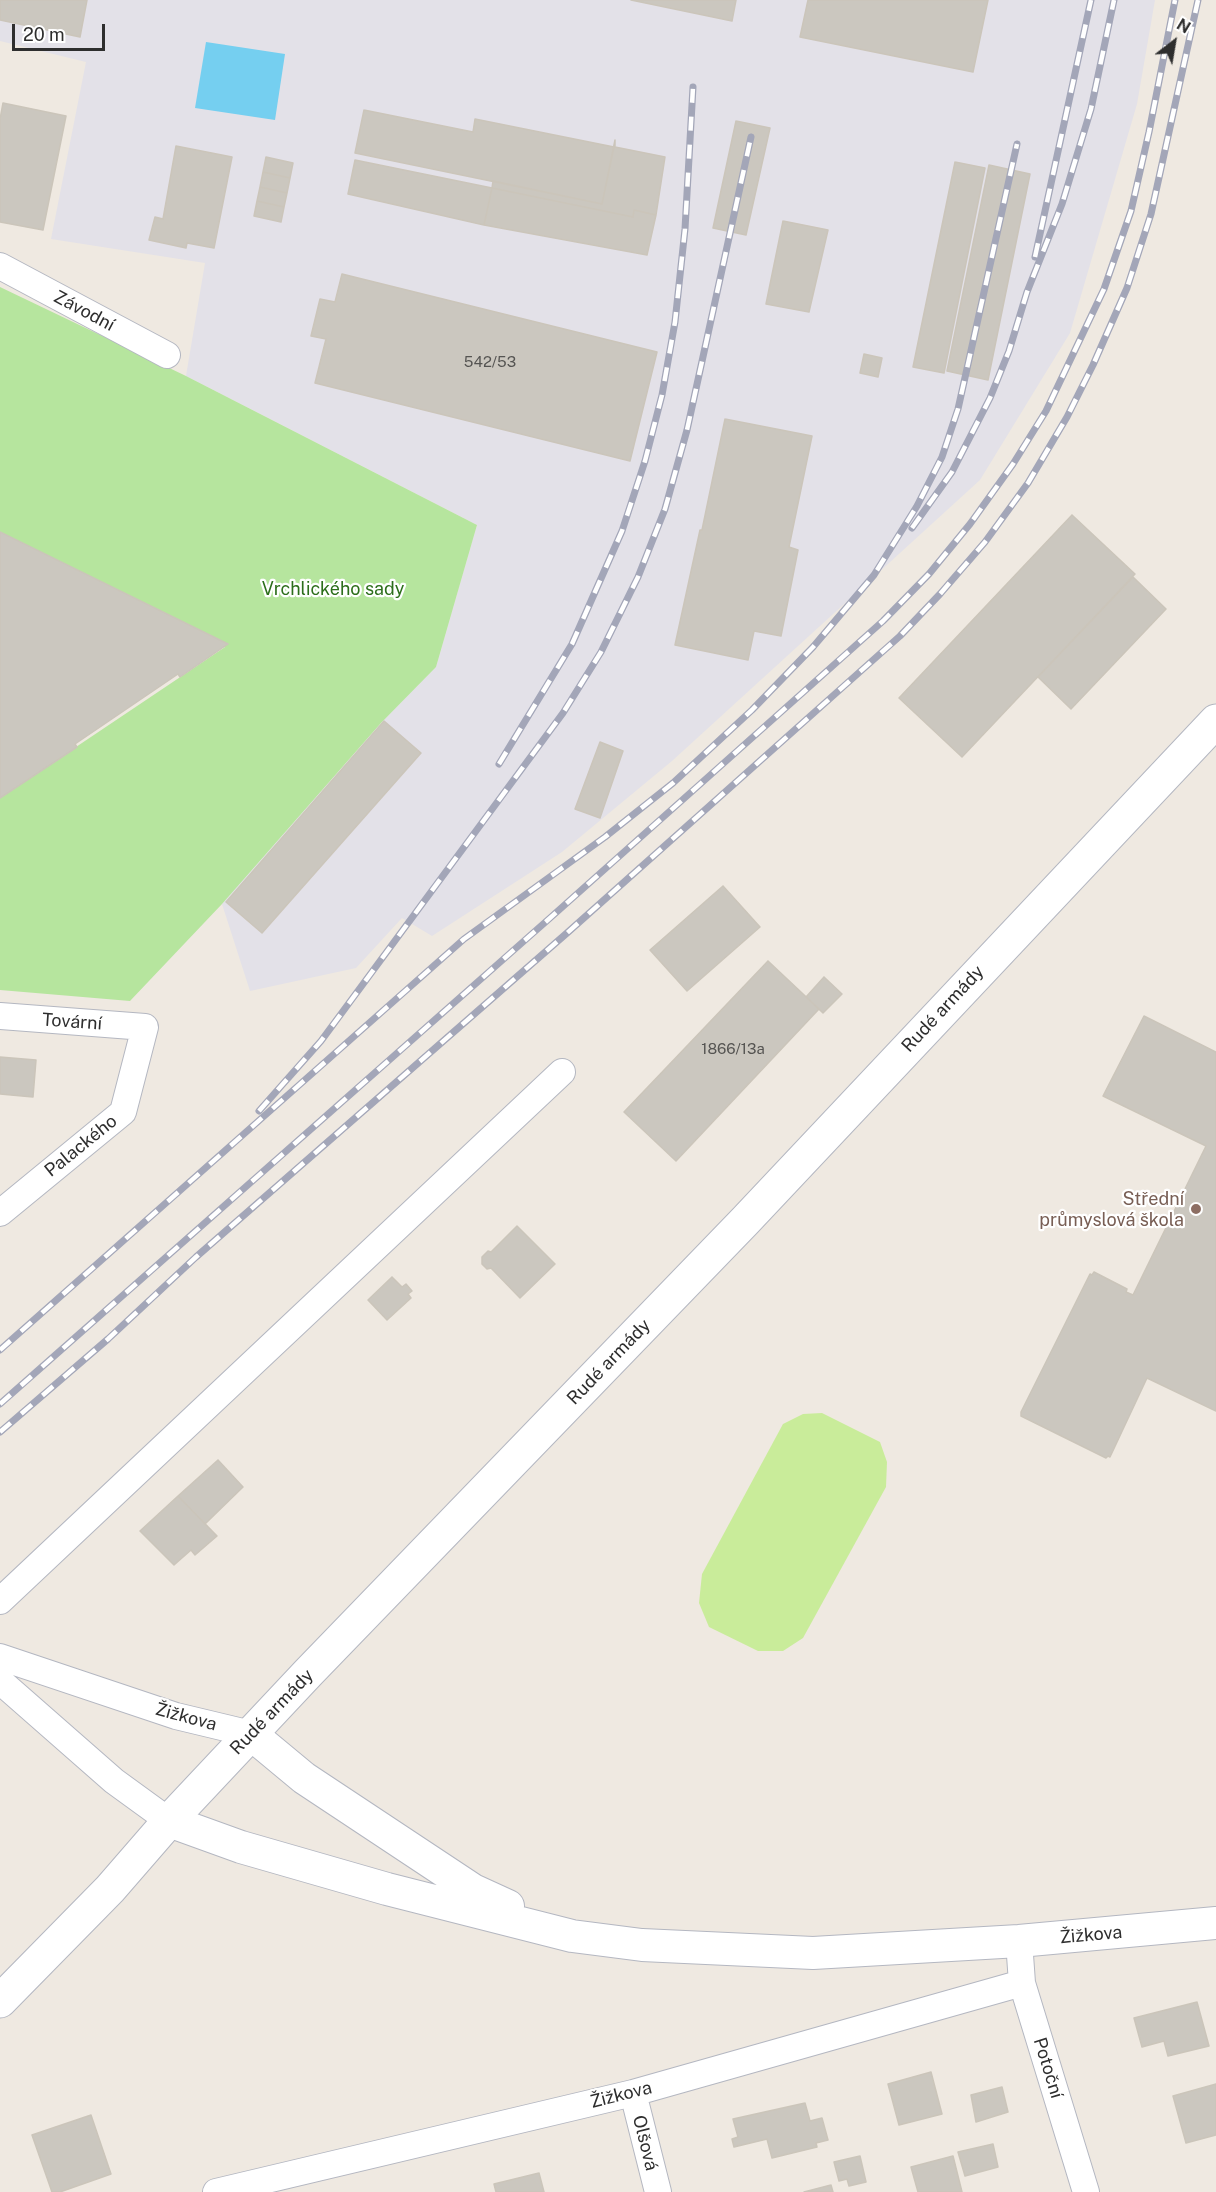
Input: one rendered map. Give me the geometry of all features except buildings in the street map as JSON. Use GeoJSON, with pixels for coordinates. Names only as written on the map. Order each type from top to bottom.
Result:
{"type":"FeatureCollection","features":[{"type":"Feature","properties":{"kind":"main road","name":"Rudé armády"},"geometry":{"type":"LineString","coordinates":[[0,2001],[110,1889],[169,1821],[251,1734],[745,1221],[1216,721]]}},
{"type":"Feature","properties":{"kind":"street","name":"Závodní"},"geometry":{"type":"LineString","coordinates":[[0,266],[167,355]]}},
{"type":"Feature","properties":{"kind":"street","name":"Tovární"},"geometry":{"type":"LineString","coordinates":[[0,1016],[145,1027]]}},
{"type":"Feature","properties":{"kind":"street","name":"Palackého"},"geometry":{"type":"LineString","coordinates":[[0,1213],[123,1112],[145,1027]]}},
{"type":"Feature","properties":{"kind":"street"},"geometry":{"type":"LineString","coordinates":[[0,1600],[562,1072]]}},
{"type":"Feature","properties":{"kind":"street","name":"Žižkova"},"geometry":{"type":"LineString","coordinates":[[0,1657],[176,1716],[251,1734],[304,1778],[472,1890],[572,1936]]}},
{"type":"Feature","properties":{"kind":"street","name":"Žižkova"},"geometry":{"type":"LineString","coordinates":[[0,1681],[114,1781],[169,1821],[241,1847],[376,1886],[572,1936],[642,1945],[813,1953],[1019,1941],[1216,1923]]}},
{"type":"Feature","properties":{"kind":"street","name":"Potoční"},"geometry":{"type":"LineString","coordinates":[[1019,1941],[1022,1983],[1086,2192]]}},
{"type":"Feature","properties":{"kind":"street","name":"Žižkova"},"geometry":{"type":"LineString","coordinates":[[216,2192],[633,2093],[1022,1983]]}},
{"type":"Feature","properties":{"kind":"street","name":"Olšová"},"geometry":{"type":"LineString","coordinates":[[633,2093],[658,2192]]}},
{"type":"Feature","properties":{"kind":"shaded area"},"geometry":{"type":"Polygon","coordinates":[[[0,0],[1155,0],[1137,104],[1070,333],[980,480],[672,761],[562,852],[432,936],[402,918],[356,968],[250,991],[222,904],[381,723],[436,667],[477,525],[186,376],[205,263],[51,239],[86,62],[0,41],[0,0]]]}},
{"type":"Feature","properties":{"kind":"green space","name":"Vrchlického sady"},"geometry":{"type":"Polygon","coordinates":[[[0,287],[186,376],[477,525],[436,667],[381,723],[222,904],[130,1001],[0,990],[0,798],[225,647],[0,536],[0,287]]]}},
{"type":"Feature","properties":{"kind":"green space"},"geometry":{"type":"Polygon","coordinates":[[[822,1413],[880,1442],[887,1462],[886,1487],[803,1638],[783,1651],[758,1651],[709,1627],[699,1603],[702,1574],[783,1424],[803,1414],[822,1413]]]}},
{"type":"Feature","properties":{"kind":"water"},"geometry":{"type":"Polygon","coordinates":[[[206,42],[285,54],[275,120],[195,108],[206,42]]]}},
{"type":"Feature","properties":{"kind":"railway"},"geometry":{"type":"LineString","coordinates":[[1035,257],[1091,0]]}},
{"type":"Feature","properties":{"kind":"railway"},"geometry":{"type":"LineString","coordinates":[[912,528],[952,472],[990,398],[1009,351],[1027,292],[1062,204],[1091,109],[1114,0]]}},
{"type":"Feature","properties":{"kind":"railway"},"geometry":{"type":"LineString","coordinates":[[0,1404],[883,621],[929,574],[970,524],[1013,464],[1046,411],[1104,289],[1131,211],[1175,0]]}},
{"type":"Feature","properties":{"kind":"railway"},"geometry":{"type":"LineString","coordinates":[[0,1432],[108,1339],[196,1257],[567,933],[900,636],[985,542],[1028,483],[1067,417],[1127,288],[1151,214],[1198,0]]}},
{"type":"Feature","properties":{"kind":"railway"},"geometry":{"type":"LineString","coordinates":[[499,764],[572,644],[622,531],[645,461],[662,395],[675,322],[685,229],[693,87]]}},
{"type":"Feature","properties":{"kind":"railway"},"geometry":{"type":"LineString","coordinates":[[259,1111],[321,1041],[563,713],[601,652],[638,577],[665,509],[687,430],[751,137]]}},
{"type":"Feature","properties":{"kind":"railway"},"geometry":{"type":"LineString","coordinates":[[0,1350],[464,939],[605,837],[673,783],[752,710],[813,647],[874,575],[917,506],[942,457],[958,409],[1017,144]]}},
{"type":"Feature","properties":{"kind":"place","name":"Střední průmyslová škola"},"geometry":{"type":"Point","coordinates":[1196,1209]}}]}
